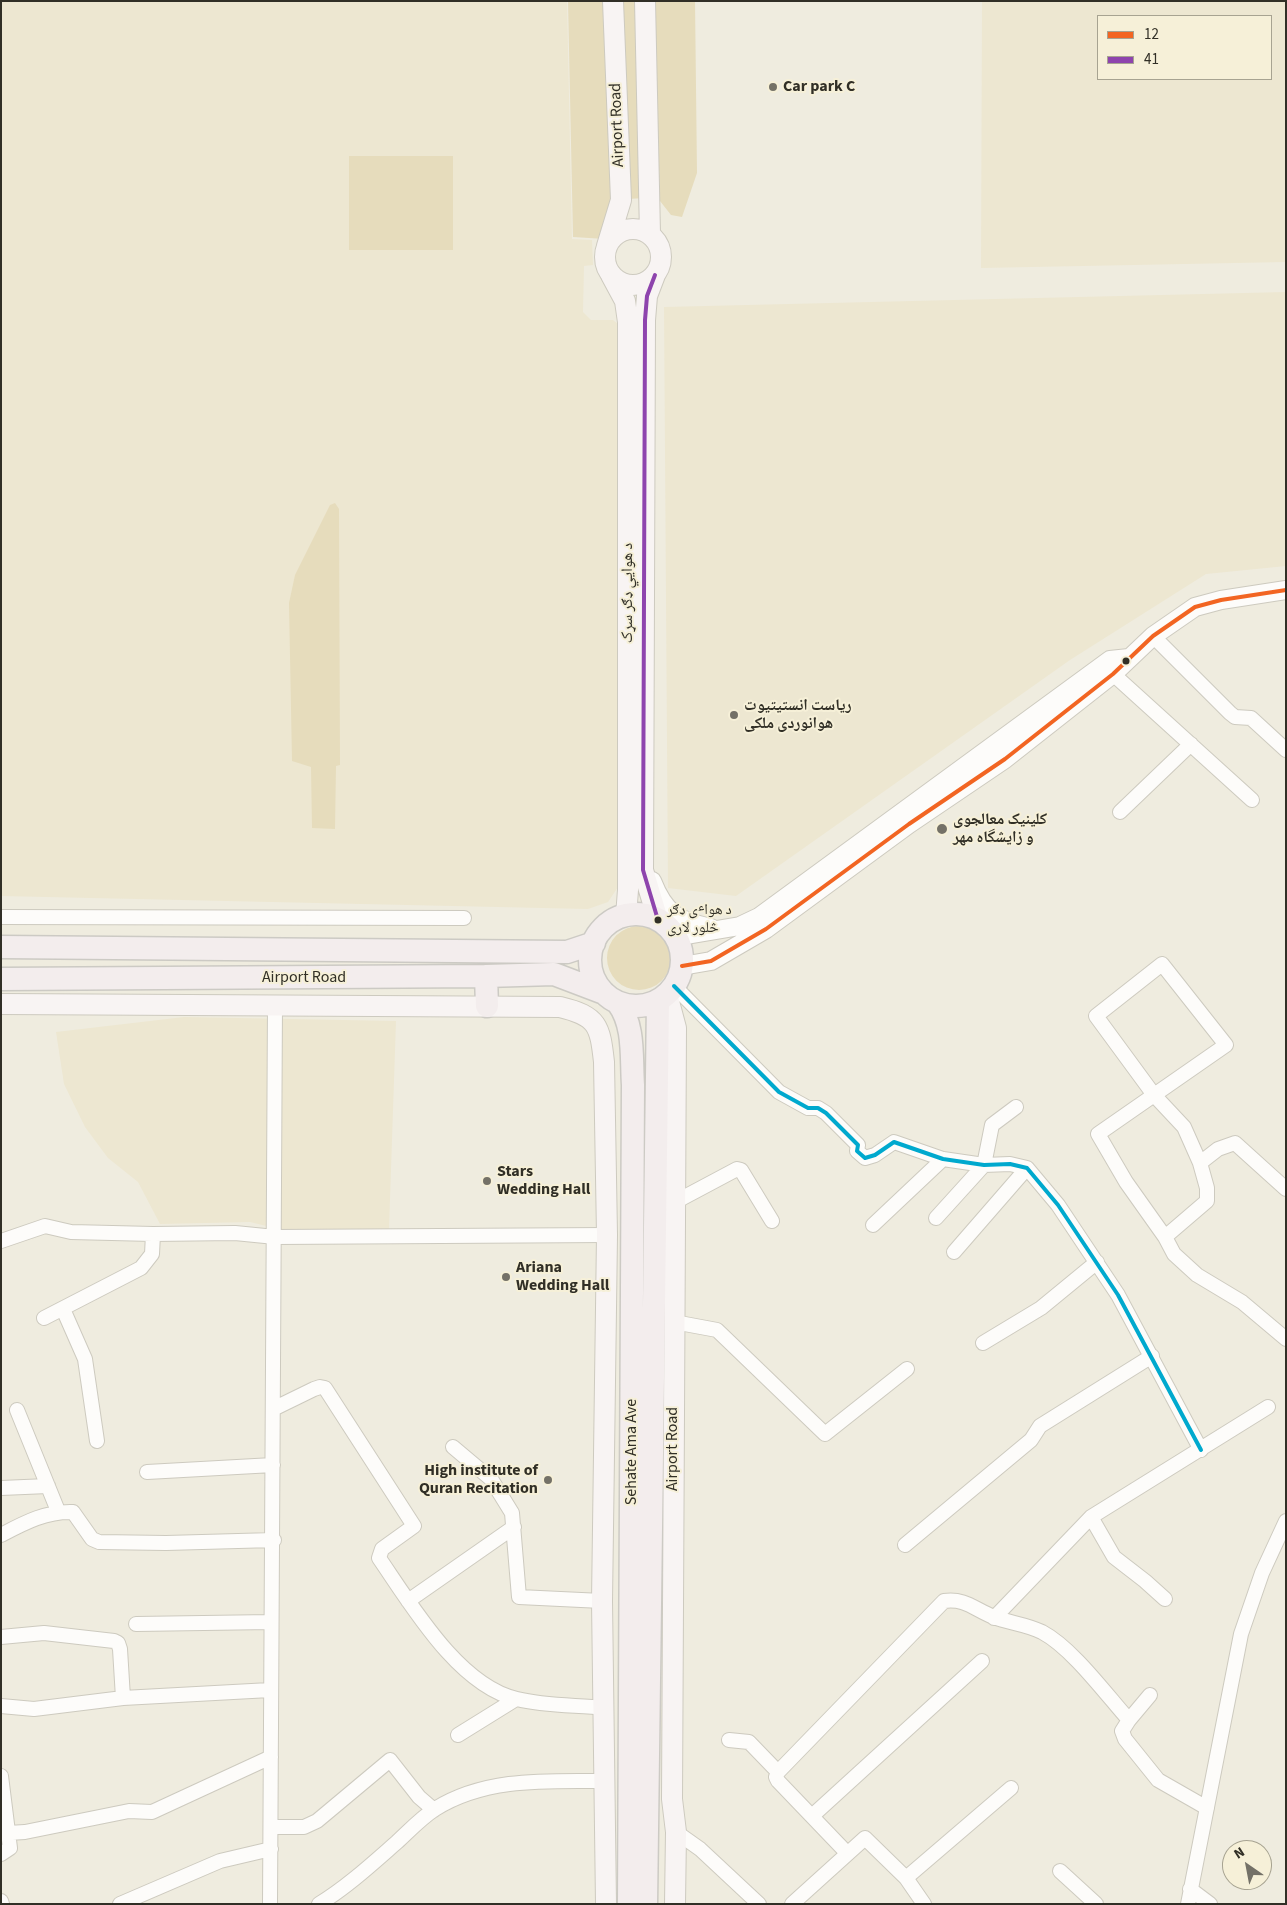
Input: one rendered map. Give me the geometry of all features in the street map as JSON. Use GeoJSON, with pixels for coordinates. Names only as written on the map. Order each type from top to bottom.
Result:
{"type":"FeatureCollection","features":[{"type":"Feature","properties":{"kind":"main road","name":"Airport Road"},"geometry":{"type":"LineString","coordinates":[[607,246],[621,200],[613,1]]}},
{"type":"Feature","properties":{"kind":"main road","name":"Airport Road"},"geometry":{"type":"LineString","coordinates":[[645,1],[650,234]]}},
{"type":"Feature","properties":{"kind":"main road"},"geometry":{"type":"LineString","coordinates":[[655,275],[647,282],[632,285],[618,282],[606,266],[607,246],[621,232],[630,229],[641,230],[650,234],[660,247],[662,257],[647,296],[645,320],[645,808],[643,870],[658,920]]}},
{"type":"Feature","properties":{"kind":"main road","name":"د هوايي ډګر سړک"},"geometry":{"type":"LineString","coordinates":[[611,275],[625,301],[628,322],[628,890],[626,916]]}},
{"type":"Feature","properties":{"kind":"main road"},"geometry":{"type":"LineString","coordinates":[[637,914],[658,920],[667,926],[675,937],[682,955],[670,987],[638,1006],[611,998],[595,982],[591,970],[590,956],[594,943],[606,925],[626,916],[637,914]]}},
{"type":"Feature","properties":{"kind":"main road","name":"Airport Road"},"geometry":{"type":"LineString","coordinates":[[1,947],[567,952],[594,943]]}},
{"type":"Feature","properties":{"kind":"main road","name":"Airport Road"},"geometry":{"type":"LineString","coordinates":[[1,979],[554,974],[611,998]]}},
{"type":"Feature","properties":{"kind":"main road"},"geometry":{"type":"LineString","coordinates":[[486,976],[487,1006]]}},
{"type":"Feature","properties":{"kind":"main road","name":"Airport Road"},"geometry":{"type":"LineString","coordinates":[[670,987],[676,1028],[672,1799],[676,1832],[675,1904]]}},
{"type":"Feature","properties":{"kind":"main road","name":"Airport Road"},"geometry":{"type":"LineString","coordinates":[[646,1904],[670,987]]}},
{"type":"Feature","properties":{"kind":"main road","name":"Sehate Ama Ave"},"geometry":{"type":"LineString","coordinates":[[611,998],[625,1012],[630,1026],[633,1085],[629,1904]]}},
{"type":"Feature","properties":{"kind":"main road"},"geometry":{"type":"LineString","coordinates":[[1,1004],[560,1007],[582,1012],[594,1023],[601,1037],[604,1062],[607,1235],[602,1601],[606,1781],[606,1904]]}},
{"type":"Feature","properties":{"kind":"street"},"geometry":{"type":"LineString","coordinates":[[1201,1450],[1152,1356],[1098,1262],[1058,1205],[1028,1168],[1010,1164],[984,1165],[943,1158],[894,1142],[875,1155],[865,1158],[857,1151],[858,1145],[826,1113],[818,1108],[808,1108],[779,1092],[670,987],[766,929],[909,824],[1004,759],[1113,674],[1154,636],[1196,606],[1286,590]]}},
{"type":"Feature","properties":{"kind":"street"},"geometry":{"type":"LineString","coordinates":[[1154,636],[1230,713],[1235,716],[1251,718],[1286,750]]}},
{"type":"Feature","properties":{"kind":"street"},"geometry":{"type":"LineString","coordinates":[[675,937],[740,926],[759,917],[1110,660],[1129,658]]}},
{"type":"Feature","properties":{"kind":"street"},"geometry":{"type":"LineString","coordinates":[[1113,674],[1252,800]]}},
{"type":"Feature","properties":{"kind":"street"},"geometry":{"type":"LineString","coordinates":[[1120,812],[1191,744]]}},
{"type":"Feature","properties":{"kind":"street"},"geometry":{"type":"LineString","coordinates":[[645,808],[648,827],[648,872],[657,894],[669,911],[684,922],[722,930]]}},
{"type":"Feature","properties":{"kind":"street"},"geometry":{"type":"LineString","coordinates":[[1,917],[464,918]]}},
{"type":"Feature","properties":{"kind":"street"},"geometry":{"type":"LineString","coordinates":[[1165,1237],[1207,1201],[1207,1188],[1200,1163],[1184,1127],[1154,1095],[1096,1016],[1162,964],[1226,1045],[1154,1095],[1098,1134],[1126,1182],[1165,1237],[1174,1254],[1197,1274],[1242,1302],[1286,1339]]}},
{"type":"Feature","properties":{"kind":"street"},"geometry":{"type":"LineString","coordinates":[[270,1904],[270,1690],[274,1540],[275,1004]]}},
{"type":"Feature","properties":{"kind":"street"},"geometry":{"type":"LineString","coordinates":[[936,1218],[984,1165],[992,1125],[1016,1107]]}},
{"type":"Feature","properties":{"kind":"street"},"geometry":{"type":"LineString","coordinates":[[1200,1163],[1218,1149],[1234,1143],[1286,1189]]}},
{"type":"Feature","properties":{"kind":"street"},"geometry":{"type":"LineString","coordinates":[[873,1224],[943,1158]]}},
{"type":"Feature","properties":{"kind":"street"},"geometry":{"type":"LineString","coordinates":[[675,1202],[737,1168],[741,1170],[772,1220]]}},
{"type":"Feature","properties":{"kind":"street"},"geometry":{"type":"LineString","coordinates":[[954,1252],[1028,1168]]}},
{"type":"Feature","properties":{"kind":"street"},"geometry":{"type":"LineString","coordinates":[[1,1241],[45,1226],[71,1232],[235,1233],[275,1237],[607,1235]]}},
{"type":"Feature","properties":{"kind":"street"},"geometry":{"type":"LineString","coordinates":[[44,1318],[141,1268],[152,1254],[153,1234]]}},
{"type":"Feature","properties":{"kind":"street"},"geometry":{"type":"LineString","coordinates":[[983,1343],[1042,1308],[1098,1262]]}},
{"type":"Feature","properties":{"kind":"street"},"geometry":{"type":"LineString","coordinates":[[63,1309],[85,1359],[97,1441]]}},
{"type":"Feature","properties":{"kind":"street"},"geometry":{"type":"LineString","coordinates":[[674,1322],[718,1330],[825,1434],[907,1369]]}},
{"type":"Feature","properties":{"kind":"street"},"geometry":{"type":"LineString","coordinates":[[905,1545],[1031,1440],[1040,1426],[1152,1356]]}},
{"type":"Feature","properties":{"kind":"street"},"geometry":{"type":"LineString","coordinates":[[273,1409],[314,1389],[325,1388],[414,1526],[382,1549],[379,1558],[408,1601],[458,1664],[479,1682],[516,1699],[604,1708]]}},
{"type":"Feature","properties":{"kind":"street"},"geometry":{"type":"LineString","coordinates":[[994,1618],[1090,1517],[1268,1407]]}},
{"type":"Feature","properties":{"kind":"street"},"geometry":{"type":"LineString","coordinates":[[17,1410],[58,1511]]}},
{"type":"Feature","properties":{"kind":"street"},"geometry":{"type":"LineString","coordinates":[[453,1447],[491,1479],[512,1513],[519,1597],[602,1601]]}},
{"type":"Feature","properties":{"kind":"street"},"geometry":{"type":"LineString","coordinates":[[147,1472],[273,1466]]}},
{"type":"Feature","properties":{"kind":"street"},"geometry":{"type":"LineString","coordinates":[[1,1488],[48,1486]]}},
{"type":"Feature","properties":{"kind":"street"},"geometry":{"type":"LineString","coordinates":[[1,1535],[28,1521],[58,1511],[73,1512],[92,1539],[99,1542],[166,1543],[274,1540]]}},
{"type":"Feature","properties":{"kind":"street"},"geometry":{"type":"LineString","coordinates":[[1090,1517],[1114,1557],[1145,1580],[1165,1599]]}},
{"type":"Feature","properties":{"kind":"street"},"geometry":{"type":"LineString","coordinates":[[1188,1904],[1241,1634],[1262,1574],[1286,1521]]}},
{"type":"Feature","properties":{"kind":"street"},"geometry":{"type":"LineString","coordinates":[[408,1601],[514,1527]]}},
{"type":"Feature","properties":{"kind":"street"},"geometry":{"type":"LineString","coordinates":[[847,1853],[776,1777],[778,1772],[944,1601],[958,1599],[994,1618],[1030,1627],[1044,1633],[1073,1657],[1129,1720]]}},
{"type":"Feature","properties":{"kind":"street"},"geometry":{"type":"LineString","coordinates":[[136,1624],[271,1622]]}},
{"type":"Feature","properties":{"kind":"street"},"geometry":{"type":"LineString","coordinates":[[1,1637],[44,1633],[118,1643],[123,1698]]}},
{"type":"Feature","properties":{"kind":"street"},"geometry":{"type":"LineString","coordinates":[[812,1816],[982,1661]]}},
{"type":"Feature","properties":{"kind":"street"},"geometry":{"type":"LineString","coordinates":[[1,1706],[34,1709],[123,1698],[270,1690]]}},
{"type":"Feature","properties":{"kind":"street"},"geometry":{"type":"LineString","coordinates":[[1150,1695],[1122,1731],[1125,1739],[1158,1780],[1206,1808]]}},
{"type":"Feature","properties":{"kind":"street"},"geometry":{"type":"LineString","coordinates":[[458,1735],[516,1699]]}},
{"type":"Feature","properties":{"kind":"street"},"geometry":{"type":"LineString","coordinates":[[729,1740],[749,1742],[778,1772]]}},
{"type":"Feature","properties":{"kind":"street"},"geometry":{"type":"LineString","coordinates":[[6,1826],[25,1832],[129,1811],[152,1812],[271,1757]]}},
{"type":"Feature","properties":{"kind":"street"},"geometry":{"type":"LineString","coordinates":[[271,1828],[304,1827],[317,1821],[390,1760],[419,1797],[434,1810]]}},
{"type":"Feature","properties":{"kind":"street"},"geometry":{"type":"LineString","coordinates":[[1,1776],[10,1848],[1,1854]]}},
{"type":"Feature","properties":{"kind":"street"},"geometry":{"type":"LineString","coordinates":[[319,1904],[392,1847],[434,1810],[495,1786],[525,1781],[606,1781]]}},
{"type":"Feature","properties":{"kind":"street"},"geometry":{"type":"LineString","coordinates":[[906,1878],[1011,1788]]}},
{"type":"Feature","properties":{"kind":"street"},"geometry":{"type":"LineString","coordinates":[[676,1832],[700,1849],[759,1904]]}},
{"type":"Feature","properties":{"kind":"street"},"geometry":{"type":"LineString","coordinates":[[792,1904],[865,1838],[906,1878],[924,1904]]}},
{"type":"Feature","properties":{"kind":"street"},"geometry":{"type":"LineString","coordinates":[[120,1904],[220,1861],[271,1849]]}},
{"type":"Feature","properties":{"kind":"street"},"geometry":{"type":"LineString","coordinates":[[1060,1871],[1096,1904]]}},
{"type":"Feature","properties":{"kind":"street"},"geometry":{"type":"LineString","coordinates":[[1190,1889],[1210,1904]]}},
{"type":"Feature","properties":{"kind":"shaded area"},"geometry":{"type":"Polygon","coordinates":[[[1,1],[567,1],[572,239],[592,240],[593,265],[584,266],[583,312],[591,320],[613,320],[623,328],[620,884],[608,902],[588,909],[1,896],[1,1]]]}},
{"type":"Feature","properties":{"kind":"shaded area"},"geometry":{"type":"Polygon","coordinates":[[[568,1],[610,1],[619,199],[605,239],[573,237],[568,1]]]}},
{"type":"Feature","properties":{"kind":"shaded area"},"geometry":{"type":"Polygon","coordinates":[[[620,1],[638,1],[645,198],[627,199],[620,1]]]}},
{"type":"Feature","properties":{"kind":"shaded area"},"geometry":{"type":"Polygon","coordinates":[[[654,1],[695,1],[697,173],[682,217],[671,215],[660,201],[654,1]]]}},
{"type":"Feature","properties":{"kind":"shaded area"},"geometry":{"type":"Polygon","coordinates":[[[982,1],[1286,1],[1286,262],[981,268],[982,1]]]}},
{"type":"Feature","properties":{"kind":"shaded area"},"geometry":{"type":"Polygon","coordinates":[[[349,156],[453,156],[453,250],[349,250],[349,156]]]}},
{"type":"Feature","properties":{"kind":"shaded area"},"geometry":{"type":"Polygon","coordinates":[[[1286,292],[1286,566],[1206,574],[1070,660],[736,896],[668,888],[664,307],[1286,292]]]}},
{"type":"Feature","properties":{"kind":"shaded area"},"geometry":{"type":"Polygon","coordinates":[[[335,503],[339,509],[340,765],[336,766],[335,829],[312,828],[311,767],[292,761],[289,603],[295,575],[330,505],[335,503]]]}},
{"type":"Feature","properties":{"kind":"shaded area"},"geometry":{"type":"Polygon","coordinates":[[[639,926],[651,928],[662,935],[669,946],[671,958],[669,970],[662,981],[651,988],[639,990],[627,988],[616,981],[609,970],[607,958],[609,946],[616,935],[627,928],[639,926]]]}},
{"type":"Feature","properties":{"kind":"shaded area"},"geometry":{"type":"Polygon","coordinates":[[[184,1017],[396,1021],[389,1229],[291,1232],[250,1222],[160,1224],[138,1182],[108,1158],[85,1127],[64,1084],[56,1032],[184,1017]]]}},
{"type":"Feature","properties":{"kind":"transit line","name":"41"},"geometry":{"type":"LineString","coordinates":[[655,275],[647,296],[645,320],[643,870],[658,920]]}},
{"type":"Feature","properties":{"kind":"transit line","name":"12"},"geometry":{"type":"LineString","coordinates":[[682,966],[711,961],[766,929],[909,824],[1005,759],[1113,674],[1153,636],[1195,607],[1221,600],[1286,590]]}},
{"type":"Feature","properties":{"kind":"transit line"},"geometry":{"type":"LineString","coordinates":[[674,986],[779,1092],[808,1108],[818,1108],[826,1113],[858,1145],[857,1151],[865,1158],[875,1155],[894,1142],[943,1159],[984,1165],[1010,1164],[1027,1168],[1058,1205],[1118,1295],[1201,1450]]}},
{"type":"Feature","properties":{"kind":"place","name":"Car park C"},"geometry":{"type":"Point","coordinates":[773,87]}},
{"type":"Feature","properties":{"kind":"place","name":"ریاست انستیتیوت هوانوردی ملکی"},"geometry":{"type":"Point","coordinates":[734,715]}},
{"type":"Feature","properties":{"kind":"place","name":"کلینیک معالجوی و زایشگاه مهر"},"geometry":{"type":"Point","coordinates":[942,829]}},
{"type":"Feature","properties":{"kind":"place","name":"د هواٸ ډګر څلور لارى"},"geometry":{"type":"Point","coordinates":[658,920]}},
{"type":"Feature","properties":{"kind":"place","name":"Stars Wedding Hall"},"geometry":{"type":"Point","coordinates":[487,1181]}},
{"type":"Feature","properties":{"kind":"place","name":"Ariana Wedding Hall"},"geometry":{"type":"Point","coordinates":[506,1277]}},
{"type":"Feature","properties":{"kind":"place","name":"High institute of Quran Recitation"},"geometry":{"type":"Point","coordinates":[548,1480]}}]}
